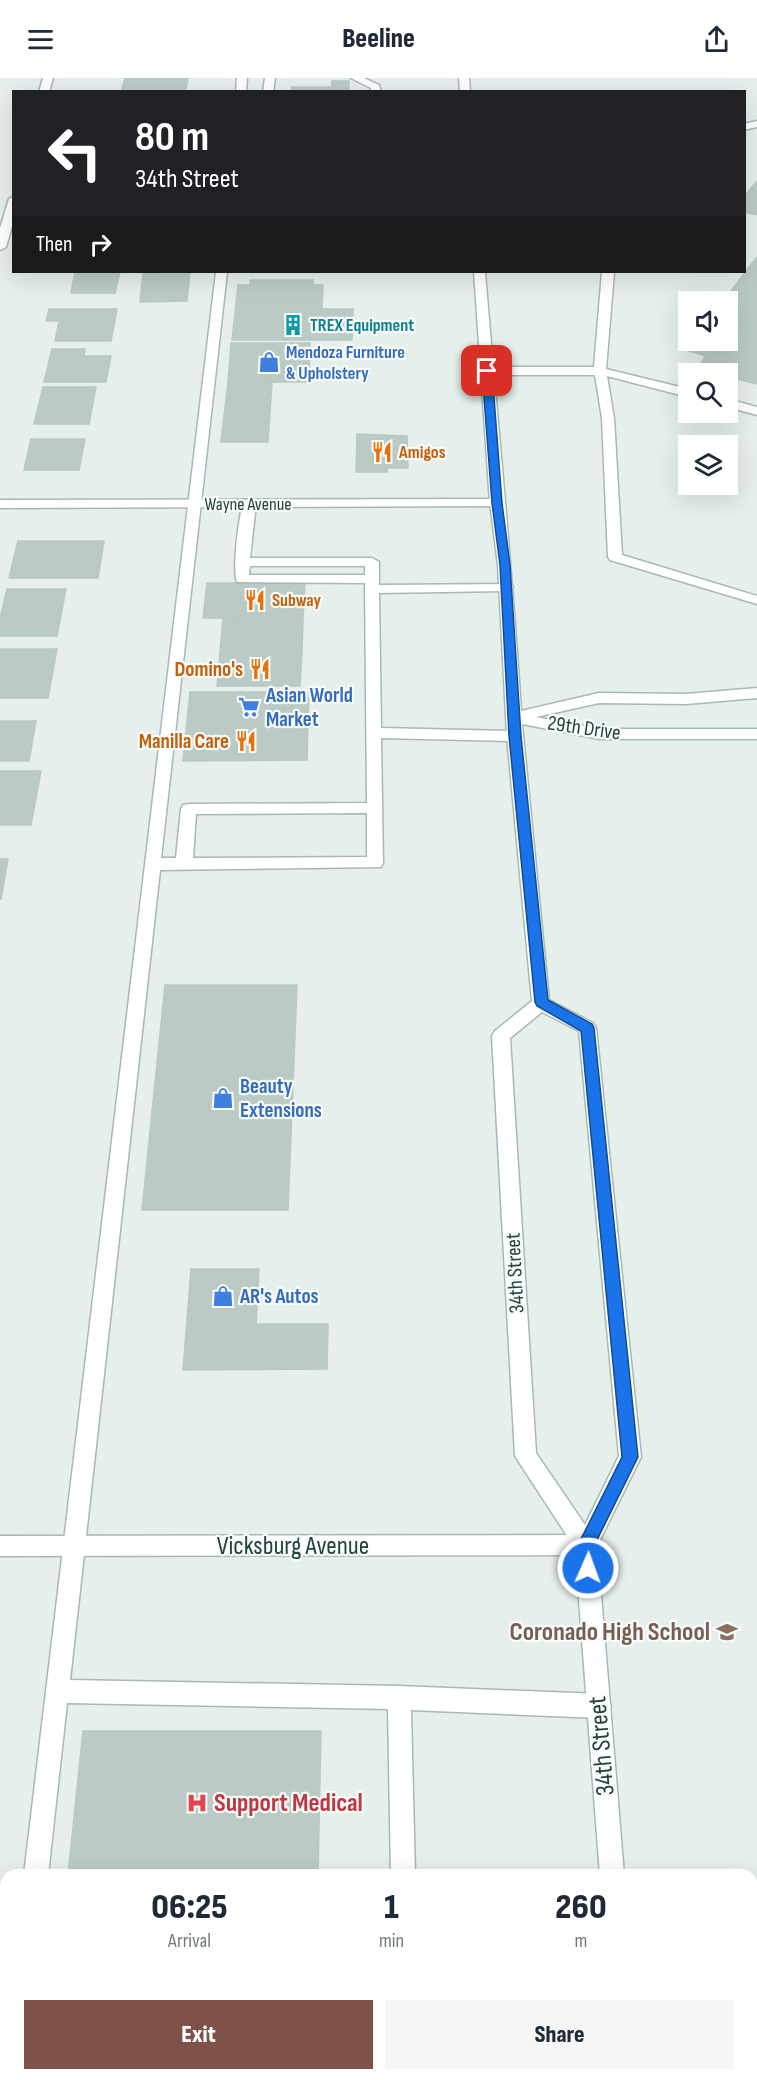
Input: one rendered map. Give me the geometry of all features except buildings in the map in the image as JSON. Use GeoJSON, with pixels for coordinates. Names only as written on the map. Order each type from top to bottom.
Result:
{"type":"FeatureCollection","features":[{"type":"Feature","properties":{"kind":"main road"},"geometry":{"type":"LineString","coordinates":[[356,78],[376,87],[376,90]]}},
{"type":"Feature","properties":{"kind":"main road"},"geometry":{"type":"LineString","coordinates":[[0,246],[12,206]]}},
{"type":"Feature","properties":{"kind":"main road"},"geometry":{"type":"LineString","coordinates":[[37,1869],[221,273]]}},
{"type":"Feature","properties":{"kind":"main road"},"geometry":{"type":"LineString","coordinates":[[479,273],[506,587],[515,736],[542,1002],[587,1028],[630,1457],[586,1545]]}},
{"type":"Feature","properties":{"kind":"main road"},"geometry":{"type":"LineString","coordinates":[[608,273],[600,371],[608,418],[615,557],[757,600]]}},
{"type":"Feature","properties":{"kind":"main road"},"geometry":{"type":"LineString","coordinates":[[487,371],[600,371],[678,390]]}},
{"type":"Feature","properties":{"kind":"main road"},"geometry":{"type":"LineString","coordinates":[[738,406],[757,411]]}},
{"type":"Feature","properties":{"kind":"main road","name":"Wayne Avenue"},"geometry":{"type":"LineString","coordinates":[[0,504],[497,503]]}},
{"type":"Feature","properties":{"kind":"main road"},"geometry":{"type":"LineString","coordinates":[[154,864],[375,863],[372,562],[243,562],[249,504]]}},
{"type":"Feature","properties":{"kind":"main road"},"geometry":{"type":"LineString","coordinates":[[372,584],[506,587]]}},
{"type":"Feature","properties":{"kind":"main road","name":"29th Drive"},"geometry":{"type":"LineString","coordinates":[[514,717],[599,698],[686,699],[757,693]]}},
{"type":"Feature","properties":{"kind":"main road","name":"29th Drive"},"geometry":{"type":"LineString","coordinates":[[514,717],[600,734],[757,734]]}},
{"type":"Feature","properties":{"kind":"main road"},"geometry":{"type":"LineString","coordinates":[[374,733],[515,736]]}},
{"type":"Feature","properties":{"kind":"main road"},"geometry":{"type":"LineString","coordinates":[[184,864],[189,809],[375,808]]}},
{"type":"Feature","properties":{"kind":"main road","name":"34th Street"},"geometry":{"type":"LineString","coordinates":[[542,1002],[501,1036],[526,1456],[586,1545],[612,1869]]}},
{"type":"Feature","properties":{"kind":"main road","name":"Vicksburg Avenue"},"geometry":{"type":"LineString","coordinates":[[0,1546],[586,1545]]}},
{"type":"Feature","properties":{"kind":"main road"},"geometry":{"type":"LineString","coordinates":[[57,1691],[399,1698],[599,1706]]}},
{"type":"Feature","properties":{"kind":"main road"},"geometry":{"type":"LineString","coordinates":[[399,1698],[403,1869]]}},
{"type":"Feature","properties":{"kind":"place","name":"TREX Equipment"},"geometry":{"type":"Point","coordinates":[293,325]}},
{"type":"Feature","properties":{"kind":"place","name":"Mendoza Furniture & Upholstery"},"geometry":{"type":"Point","coordinates":[269,362]}},
{"type":"Feature","properties":{"kind":"place","name":"Amigos"},"geometry":{"type":"Point","coordinates":[382,452]}},
{"type":"Feature","properties":{"kind":"place","name":"Subway"},"geometry":{"type":"Point","coordinates":[255,600]}},
{"type":"Feature","properties":{"kind":"place","name":"Domino's"},"geometry":{"type":"Point","coordinates":[260,669]}},
{"type":"Feature","properties":{"kind":"place","name":"Asian World Market"},"geometry":{"type":"Point","coordinates":[249,707]}},
{"type":"Feature","properties":{"kind":"place","name":"Manilla Care"},"geometry":{"type":"Point","coordinates":[246,741]}},
{"type":"Feature","properties":{"kind":"place","name":"Beauty Extensions"},"geometry":{"type":"Point","coordinates":[223,1098]}},
{"type":"Feature","properties":{"kind":"place","name":"AR's Autos"},"geometry":{"type":"Point","coordinates":[223,1296]}},
{"type":"Feature","properties":{"kind":"place","name":"Coronado High School"},"geometry":{"type":"Point","coordinates":[727,1632]}},
{"type":"Feature","properties":{"kind":"place","name":"Support Medical"},"geometry":{"type":"Point","coordinates":[197,1803]}},
{"type":"Feature","properties":{"kind":"route"},"geometry":{"type":"LineString","coordinates":[[487,371],[497,503],[505,565],[515,736],[542,1002],[587,1028],[630,1457],[586,1545],[588,1568]]}}]}
